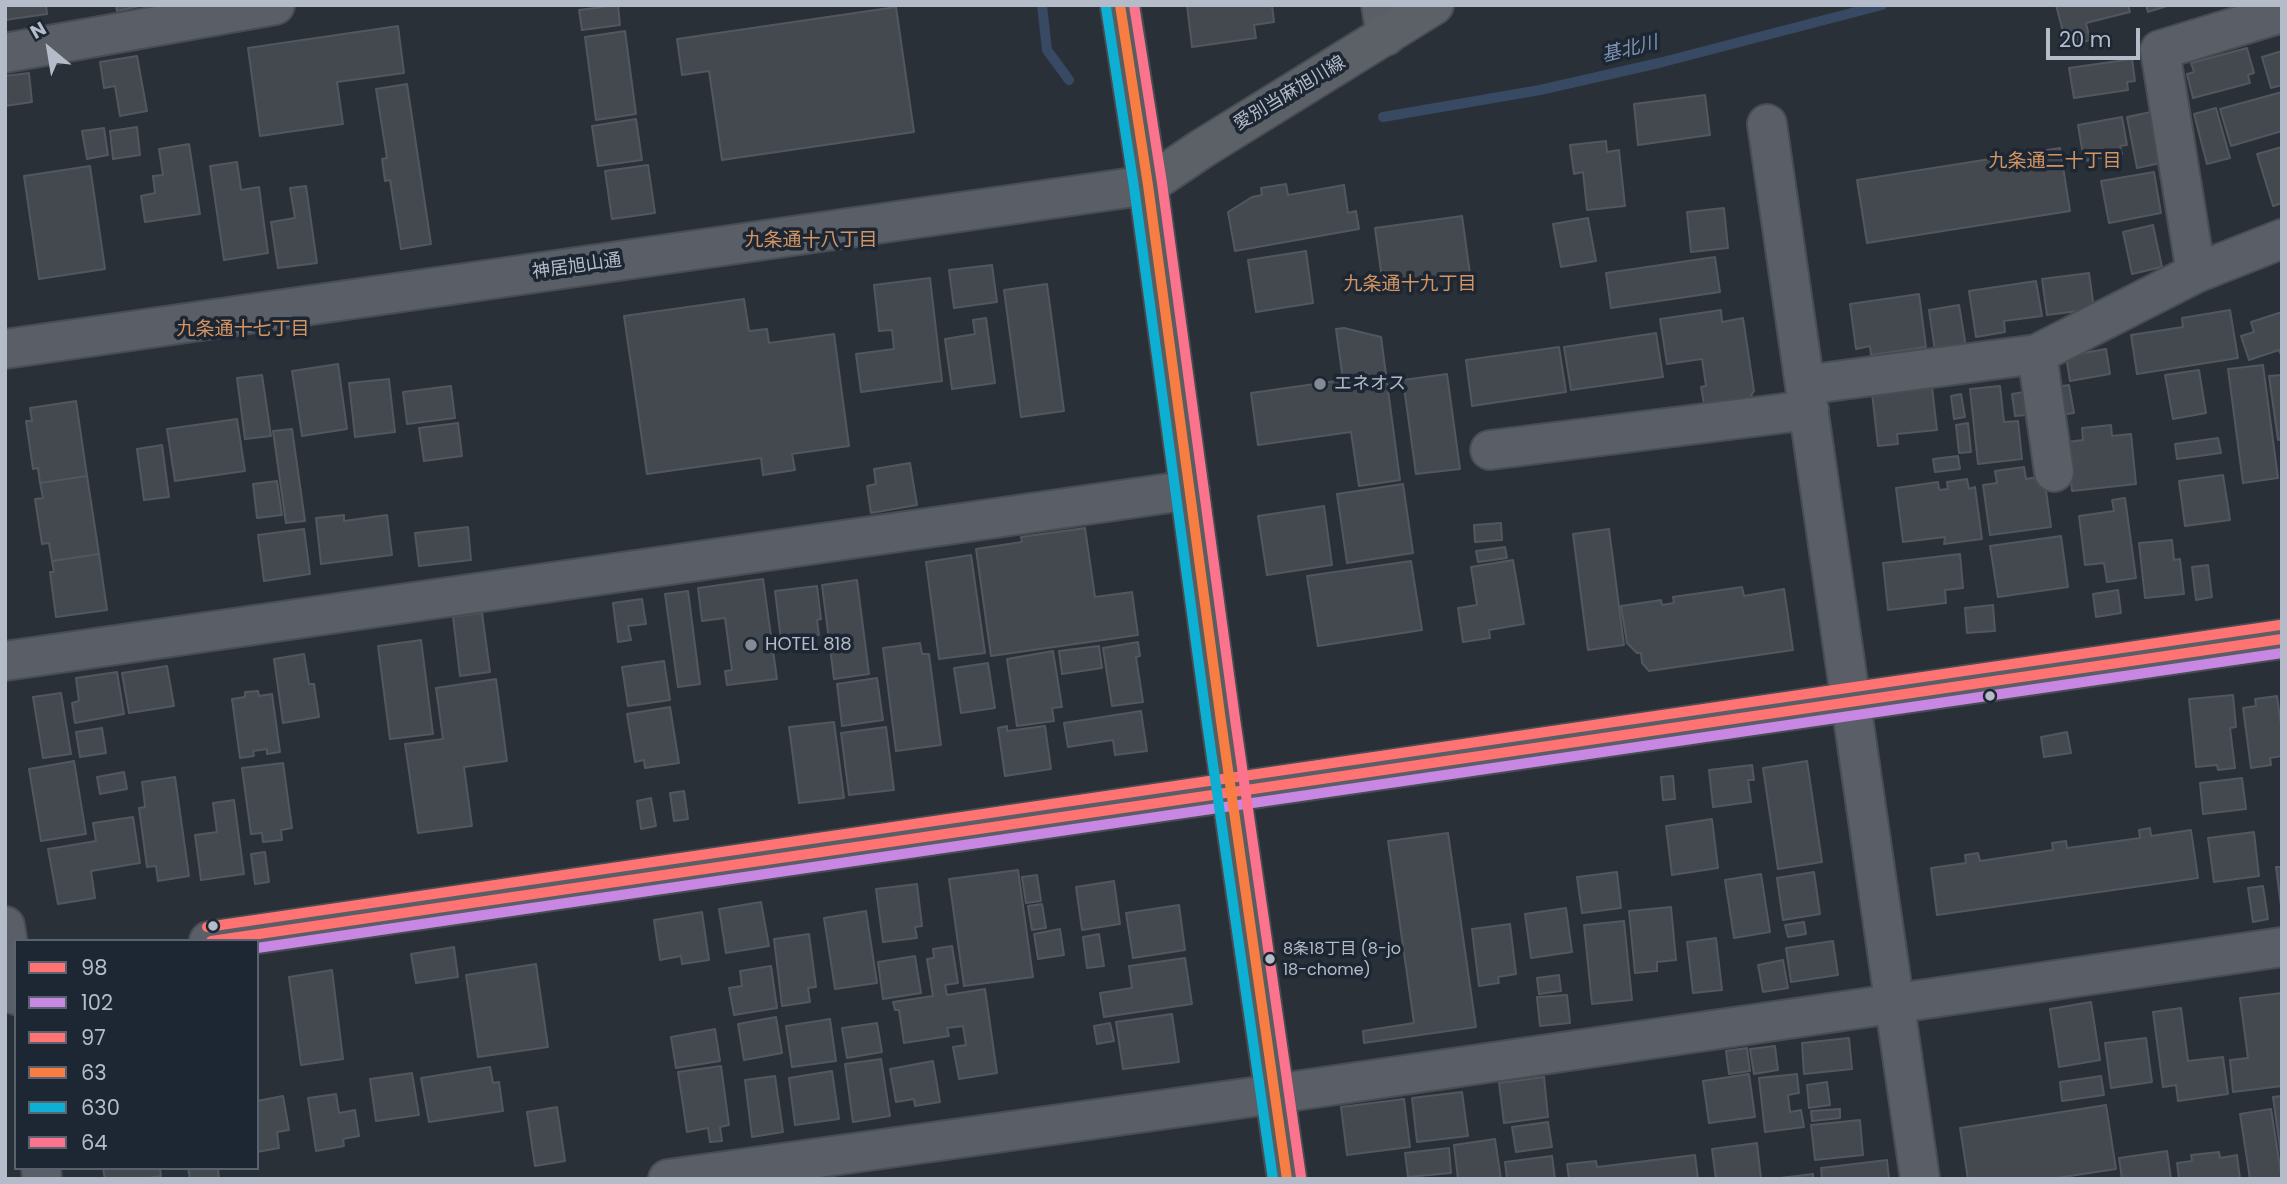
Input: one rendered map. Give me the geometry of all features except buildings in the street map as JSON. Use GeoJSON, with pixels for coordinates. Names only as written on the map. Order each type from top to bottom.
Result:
{"type":"FeatureCollection","features":[{"type":"Feature","properties":{"kind":"highway"},"geometry":{"type":"LineString","coordinates":[[1120,5],[1148,185],[1287,1179]]}},
{"type":"Feature","properties":{"kind":"main road","name":"愛別当麻旭川線"},"geometry":{"type":"LineString","coordinates":[[1148,185],[1383,21],[1434,5]]}},
{"type":"Feature","properties":{"kind":"street"},"geometry":{"type":"LineString","coordinates":[[5,53],[275,5]]}},
{"type":"Feature","properties":{"kind":"street"},"geometry":{"type":"LineString","coordinates":[[2196,273],[2160,50],[2282,13]]}},
{"type":"Feature","properties":{"kind":"street"},"geometry":{"type":"LineString","coordinates":[[1767,124],[1920,1179]]}},
{"type":"Feature","properties":{"kind":"street","name":"神居旭山通"},"geometry":{"type":"LineString","coordinates":[[5,349],[1148,185]]}},
{"type":"Feature","properties":{"kind":"street"},"geometry":{"type":"LineString","coordinates":[[1490,450],[1807,397],[2037,354],[2196,273],[2282,239]]}},
{"type":"Feature","properties":{"kind":"street"},"geometry":{"type":"LineString","coordinates":[[2037,354],[2053,472]]}},
{"type":"Feature","properties":{"kind":"street"},"geometry":{"type":"LineString","coordinates":[[5,661],[1191,490]]}},
{"type":"Feature","properties":{"kind":"street"},"geometry":{"type":"LineString","coordinates":[[223,939],[2282,639]]}},
{"type":"Feature","properties":{"kind":"street"},"geometry":{"type":"LineString","coordinates":[[5,926],[12,976]]}},
{"type":"Feature","properties":{"kind":"street"},"geometry":{"type":"LineString","coordinates":[[668,1179],[1275,1094],[2282,947]]}},
{"type":"Feature","properties":{"kind":"waterway","name":"基北川"},"geometry":{"type":"LineString","coordinates":[[1042,5],[1047,50],[1069,80]]}},
{"type":"Feature","properties":{"kind":"waterway","name":"基北川"},"geometry":{"type":"LineString","coordinates":[[1383,117],[1540,90],[1659,63],[1882,5]]}},
{"type":"Feature","properties":{"kind":"transit line","name":"63"},"geometry":{"type":"LineString","coordinates":[[1120,5],[1148,185],[1287,1179]]}},
{"type":"Feature","properties":{"kind":"transit line","name":"64"},"geometry":{"type":"LineString","coordinates":[[1134,5],[1162,183],[1301,1177]]}},
{"type":"Feature","properties":{"kind":"transit line","name":"630"},"geometry":{"type":"LineString","coordinates":[[1106,7],[1134,187],[1273,1179]]}},
{"type":"Feature","properties":{"kind":"transit line","name":"97"},"geometry":{"type":"LineString","coordinates":[[207,927],[2280,625]]}},
{"type":"Feature","properties":{"kind":"transit line","name":"98"},"geometry":{"type":"LineString","coordinates":[[225,939],[2282,639]]}},
{"type":"Feature","properties":{"kind":"transit line","name":"102"},"geometry":{"type":"LineString","coordinates":[[259,948],[2282,653]]}},
{"type":"Feature","properties":{"kind":"place","name":"エネオス"},"geometry":{"type":"Point","coordinates":[1320,384]}},
{"type":"Feature","properties":{"kind":"place","name":"HOTEL 818"},"geometry":{"type":"Point","coordinates":[751,645]}},
{"type":"Feature","properties":{"kind":"place","name":"8条18丁目 (8-jo 18-chome)"},"geometry":{"type":"Point","coordinates":[1270,959]}},
{"type":"Feature","properties":{"kind":"district","name":"九条通二十丁目"},"geometry":{"type":"Point","coordinates":[2055,162]}},
{"type":"Feature","properties":{"kind":"district","name":"九条通十八丁目"},"geometry":{"type":"Point","coordinates":[811,241]}},
{"type":"Feature","properties":{"kind":"district","name":"九条通十九丁目"},"geometry":{"type":"Point","coordinates":[1410,285]}},
{"type":"Feature","properties":{"kind":"district","name":"九条通十七丁目"},"geometry":{"type":"Point","coordinates":[243,330]}}]}
